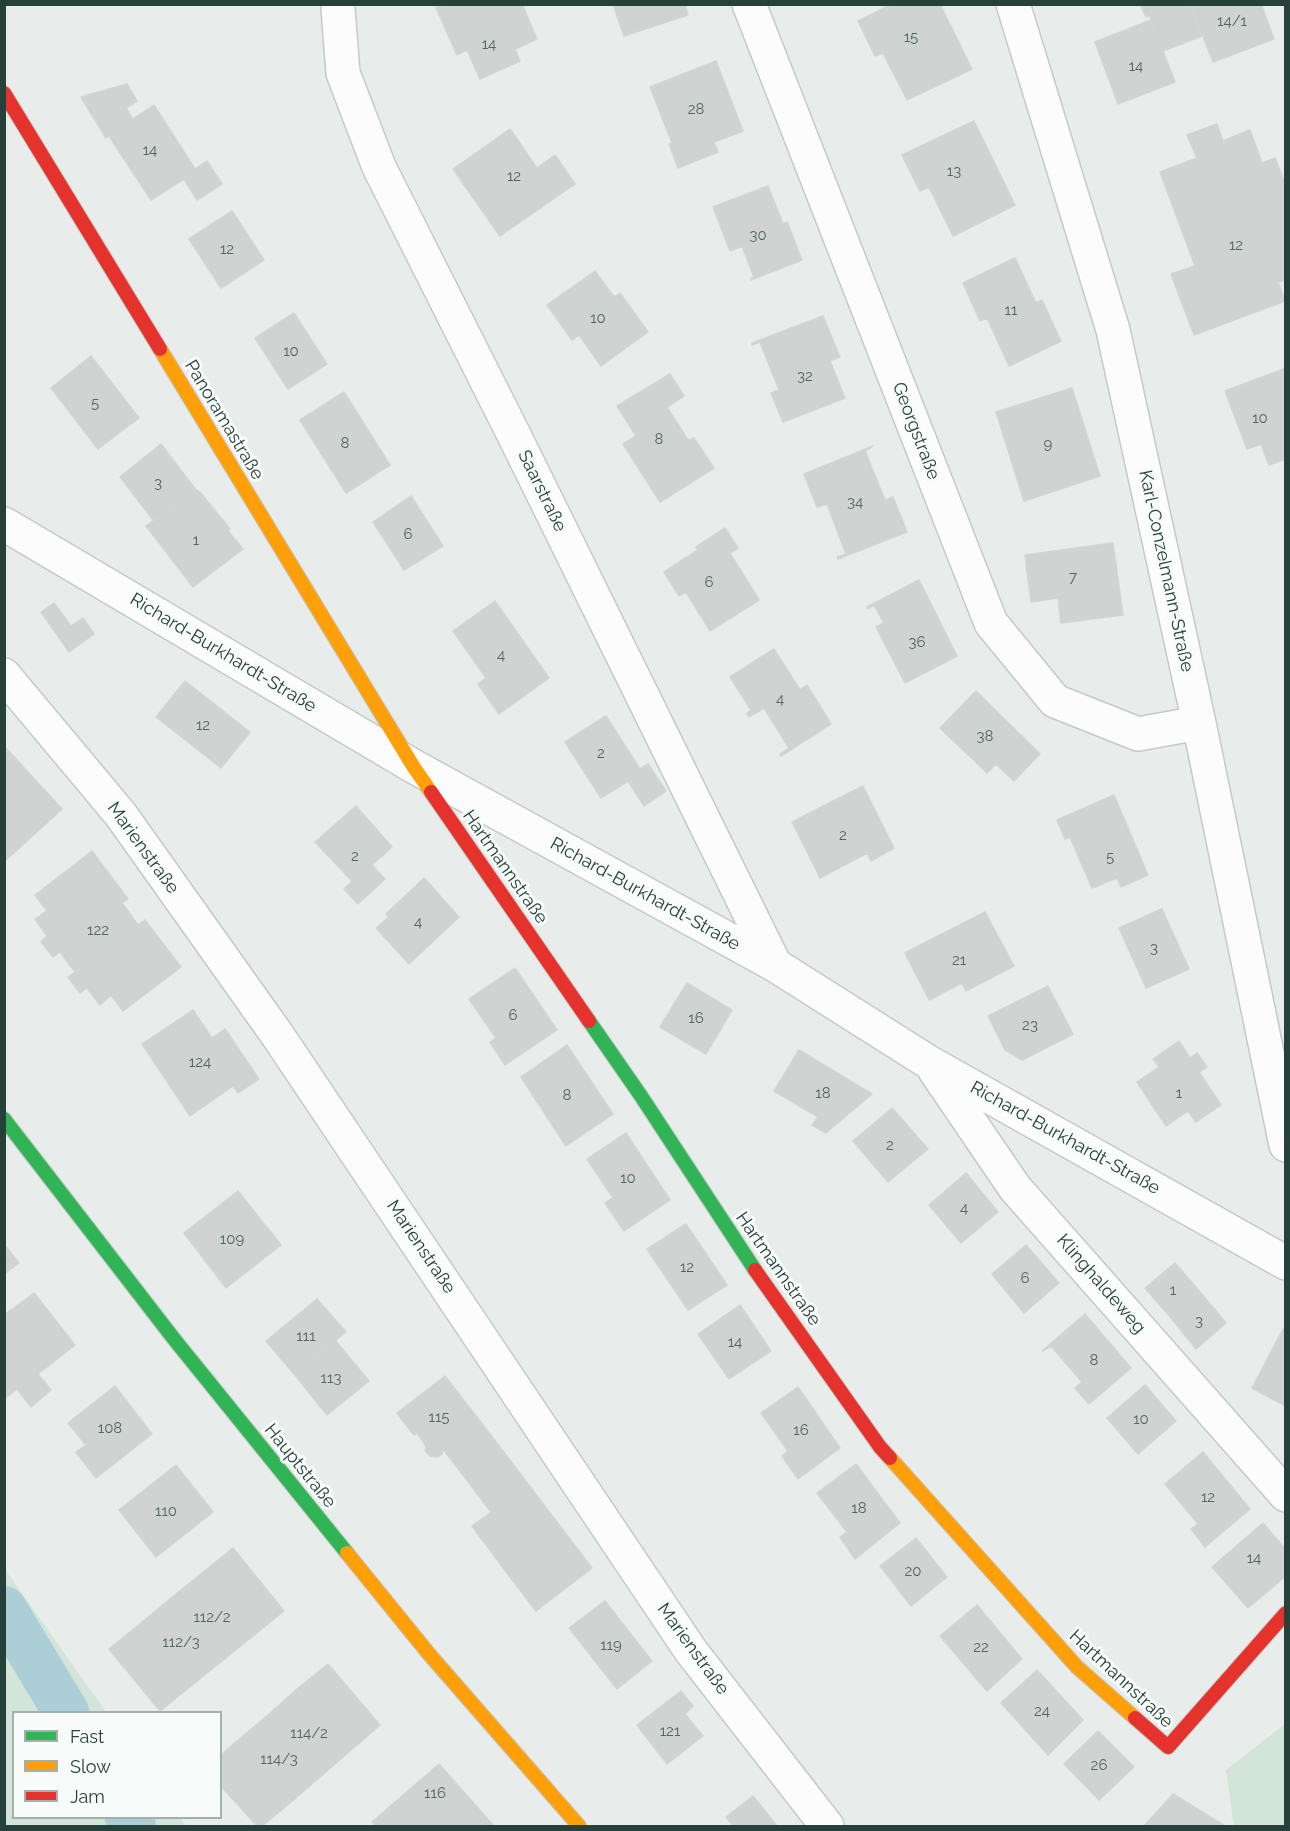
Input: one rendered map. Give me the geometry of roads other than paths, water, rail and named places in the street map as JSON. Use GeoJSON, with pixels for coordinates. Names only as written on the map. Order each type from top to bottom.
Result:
{"type":"FeatureCollection","features":[{"type":"Feature","properties":{"kind":"street","name":"Georgstraße"},"geometry":{"type":"LineString","coordinates":[[749,4],[991,623],[1054,701],[1138,734],[1198,723]]}},
{"type":"Feature","properties":{"kind":"street","name":"Karl-Conzelmann-Straße"},"geometry":{"type":"LineString","coordinates":[[1012,4],[1113,330],[1286,1145]]}},
{"type":"Feature","properties":{"kind":"street","name":"Saarstraße"},"geometry":{"type":"LineString","coordinates":[[338,9],[343,73],[379,167],[520,447],[775,965]]}},
{"type":"Feature","properties":{"kind":"street","name":"Panoramastraße"},"geometry":{"type":"LineString","coordinates":[[4,93],[413,766]]}},
{"type":"Feature","properties":{"kind":"street","name":"Richard-Burkhardt-Straße"},"geometry":{"type":"LineString","coordinates":[[4,525],[413,766],[775,965],[930,1063],[1286,1263]]}},
{"type":"Feature","properties":{"kind":"street","name":"Marienstraße"},"geometry":{"type":"LineString","coordinates":[[4,675],[128,825],[278,1036],[691,1651],[827,1827]]}},
{"type":"Feature","properties":{"kind":"street","name":"Hartmannstraße"},"geometry":{"type":"LineString","coordinates":[[413,766],[641,1096],[745,1256],[880,1447],[1077,1667],[1168,1748],[1286,1613]]}},
{"type":"Feature","properties":{"kind":"street","name":"Klinghaldeweg"},"geometry":{"type":"LineString","coordinates":[[930,1063],[1016,1188],[1286,1495]]}},
{"type":"Feature","properties":{"kind":"street","name":"Hauptstraße"},"geometry":{"type":"LineString","coordinates":[[4,1119],[174,1339],[300,1496],[429,1654],[579,1827]]}},
{"type":"Feature","properties":{"kind":"waterway"},"geometry":{"type":"LineString","coordinates":[[4,1609],[65,1711]]}},
{"type":"Feature","properties":{"kind":"waterway"},"geometry":{"type":"LineString","coordinates":[[129,1819],[133,1826]]}}]}
